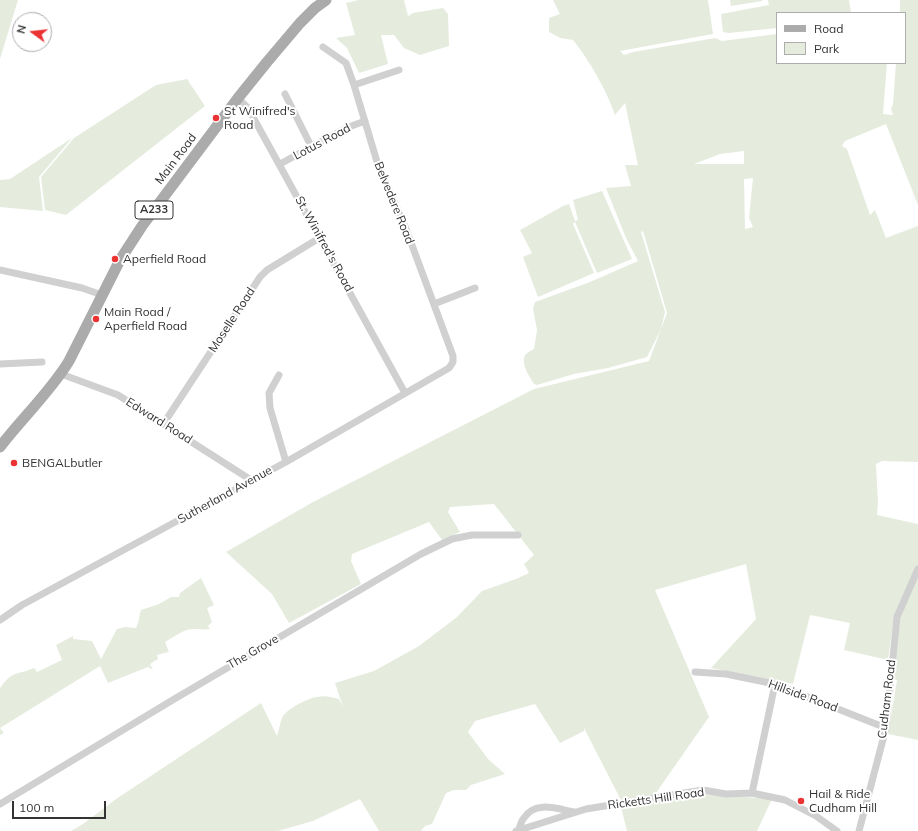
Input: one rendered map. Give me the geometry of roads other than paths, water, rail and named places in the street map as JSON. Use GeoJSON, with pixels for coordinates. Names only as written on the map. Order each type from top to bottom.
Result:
{"type":"FeatureCollection","features":[{"type":"Feature","properties":{"kind":"main road","name":"Main Road"},"geometry":{"type":"LineString","coordinates":[[0,447],[15,427],[61,374],[120,260],[142,226],[238,98],[300,23],[315,8],[326,0]]}},
{"type":"Feature","properties":{"kind":"street","name":"Belvedere Road"},"geometry":{"type":"LineString","coordinates":[[323,48],[346,63],[378,165],[406,229],[453,356],[453,362],[449,368]]}},
{"type":"Feature","properties":{"kind":"street"},"geometry":{"type":"LineString","coordinates":[[354,85],[399,70]]}},
{"type":"Feature","properties":{"kind":"street"},"geometry":{"type":"LineString","coordinates":[[285,94],[311,146]]}},
{"type":"Feature","properties":{"kind":"street","name":"St. Winifred's Road"},"geometry":{"type":"LineString","coordinates":[[238,98],[248,108],[280,164],[405,393]]}},
{"type":"Feature","properties":{"kind":"street","name":"Lotus Road"},"geometry":{"type":"LineString","coordinates":[[280,164],[346,128],[365,121]]}},
{"type":"Feature","properties":{"kind":"street","name":"Moselle Road"},"geometry":{"type":"LineString","coordinates":[[164,423],[260,277],[267,270],[321,237]]}},
{"type":"Feature","properties":{"kind":"street"},"geometry":{"type":"LineString","coordinates":[[0,270],[82,288],[102,295]]}},
{"type":"Feature","properties":{"kind":"street"},"geometry":{"type":"LineString","coordinates":[[434,304],[475,288]]}},
{"type":"Feature","properties":{"kind":"street"},"geometry":{"type":"LineString","coordinates":[[0,364],[42,362]]}},
{"type":"Feature","properties":{"kind":"street","name":"Sutherland Avenue"},"geometry":{"type":"LineString","coordinates":[[0,620],[22,605],[286,462],[449,368]]}},
{"type":"Feature","properties":{"kind":"street","name":"Edward Road"},"geometry":{"type":"LineString","coordinates":[[61,374],[118,394],[251,480]]}},
{"type":"Feature","properties":{"kind":"street"},"geometry":{"type":"LineString","coordinates":[[279,375],[269,393],[270,408],[286,462]]}},
{"type":"Feature","properties":{"kind":"street","name":"The Grove"},"geometry":{"type":"LineString","coordinates":[[0,804],[176,698],[421,554],[452,539],[472,535],[518,535]]}},
{"type":"Feature","properties":{"kind":"street","name":"Cudham Road"},"geometry":{"type":"LineString","coordinates":[[859,831],[886,728],[896,616],[918,569]]}},
{"type":"Feature","properties":{"kind":"street","name":"Hillside Road"},"geometry":{"type":"LineString","coordinates":[[694,672],[726,674],[775,684],[886,728]]}},
{"type":"Feature","properties":{"kind":"street"},"geometry":{"type":"LineString","coordinates":[[752,793],[775,684]]}},
{"type":"Feature","properties":{"kind":"street","name":"Ricketts Hill Road"},"geometry":{"type":"LineString","coordinates":[[518,830],[586,809],[703,790],[726,794],[752,793],[785,800],[816,816],[837,831]]}},
{"type":"Feature","properties":{"kind":"street"},"geometry":{"type":"LineString","coordinates":[[518,830],[524,817],[533,809],[547,806],[575,812]]}},
{"type":"Feature","properties":{"kind":"place","name":"St Winifred's Road"},"geometry":{"type":"Point","coordinates":[216,118]}},
{"type":"Feature","properties":{"kind":"place","name":"Aperfield Road"},"geometry":{"type":"Point","coordinates":[115,259]}},
{"type":"Feature","properties":{"kind":"place","name":"Main Road / Aperfield Road"},"geometry":{"type":"Point","coordinates":[96,319]}},
{"type":"Feature","properties":{"kind":"place","name":"BENGALbutler"},"geometry":{"type":"Point","coordinates":[14,463]}},
{"type":"Feature","properties":{"kind":"place","name":"Hail & Ride Cudham Hill"},"geometry":{"type":"Point","coordinates":[801,801]}}]}
